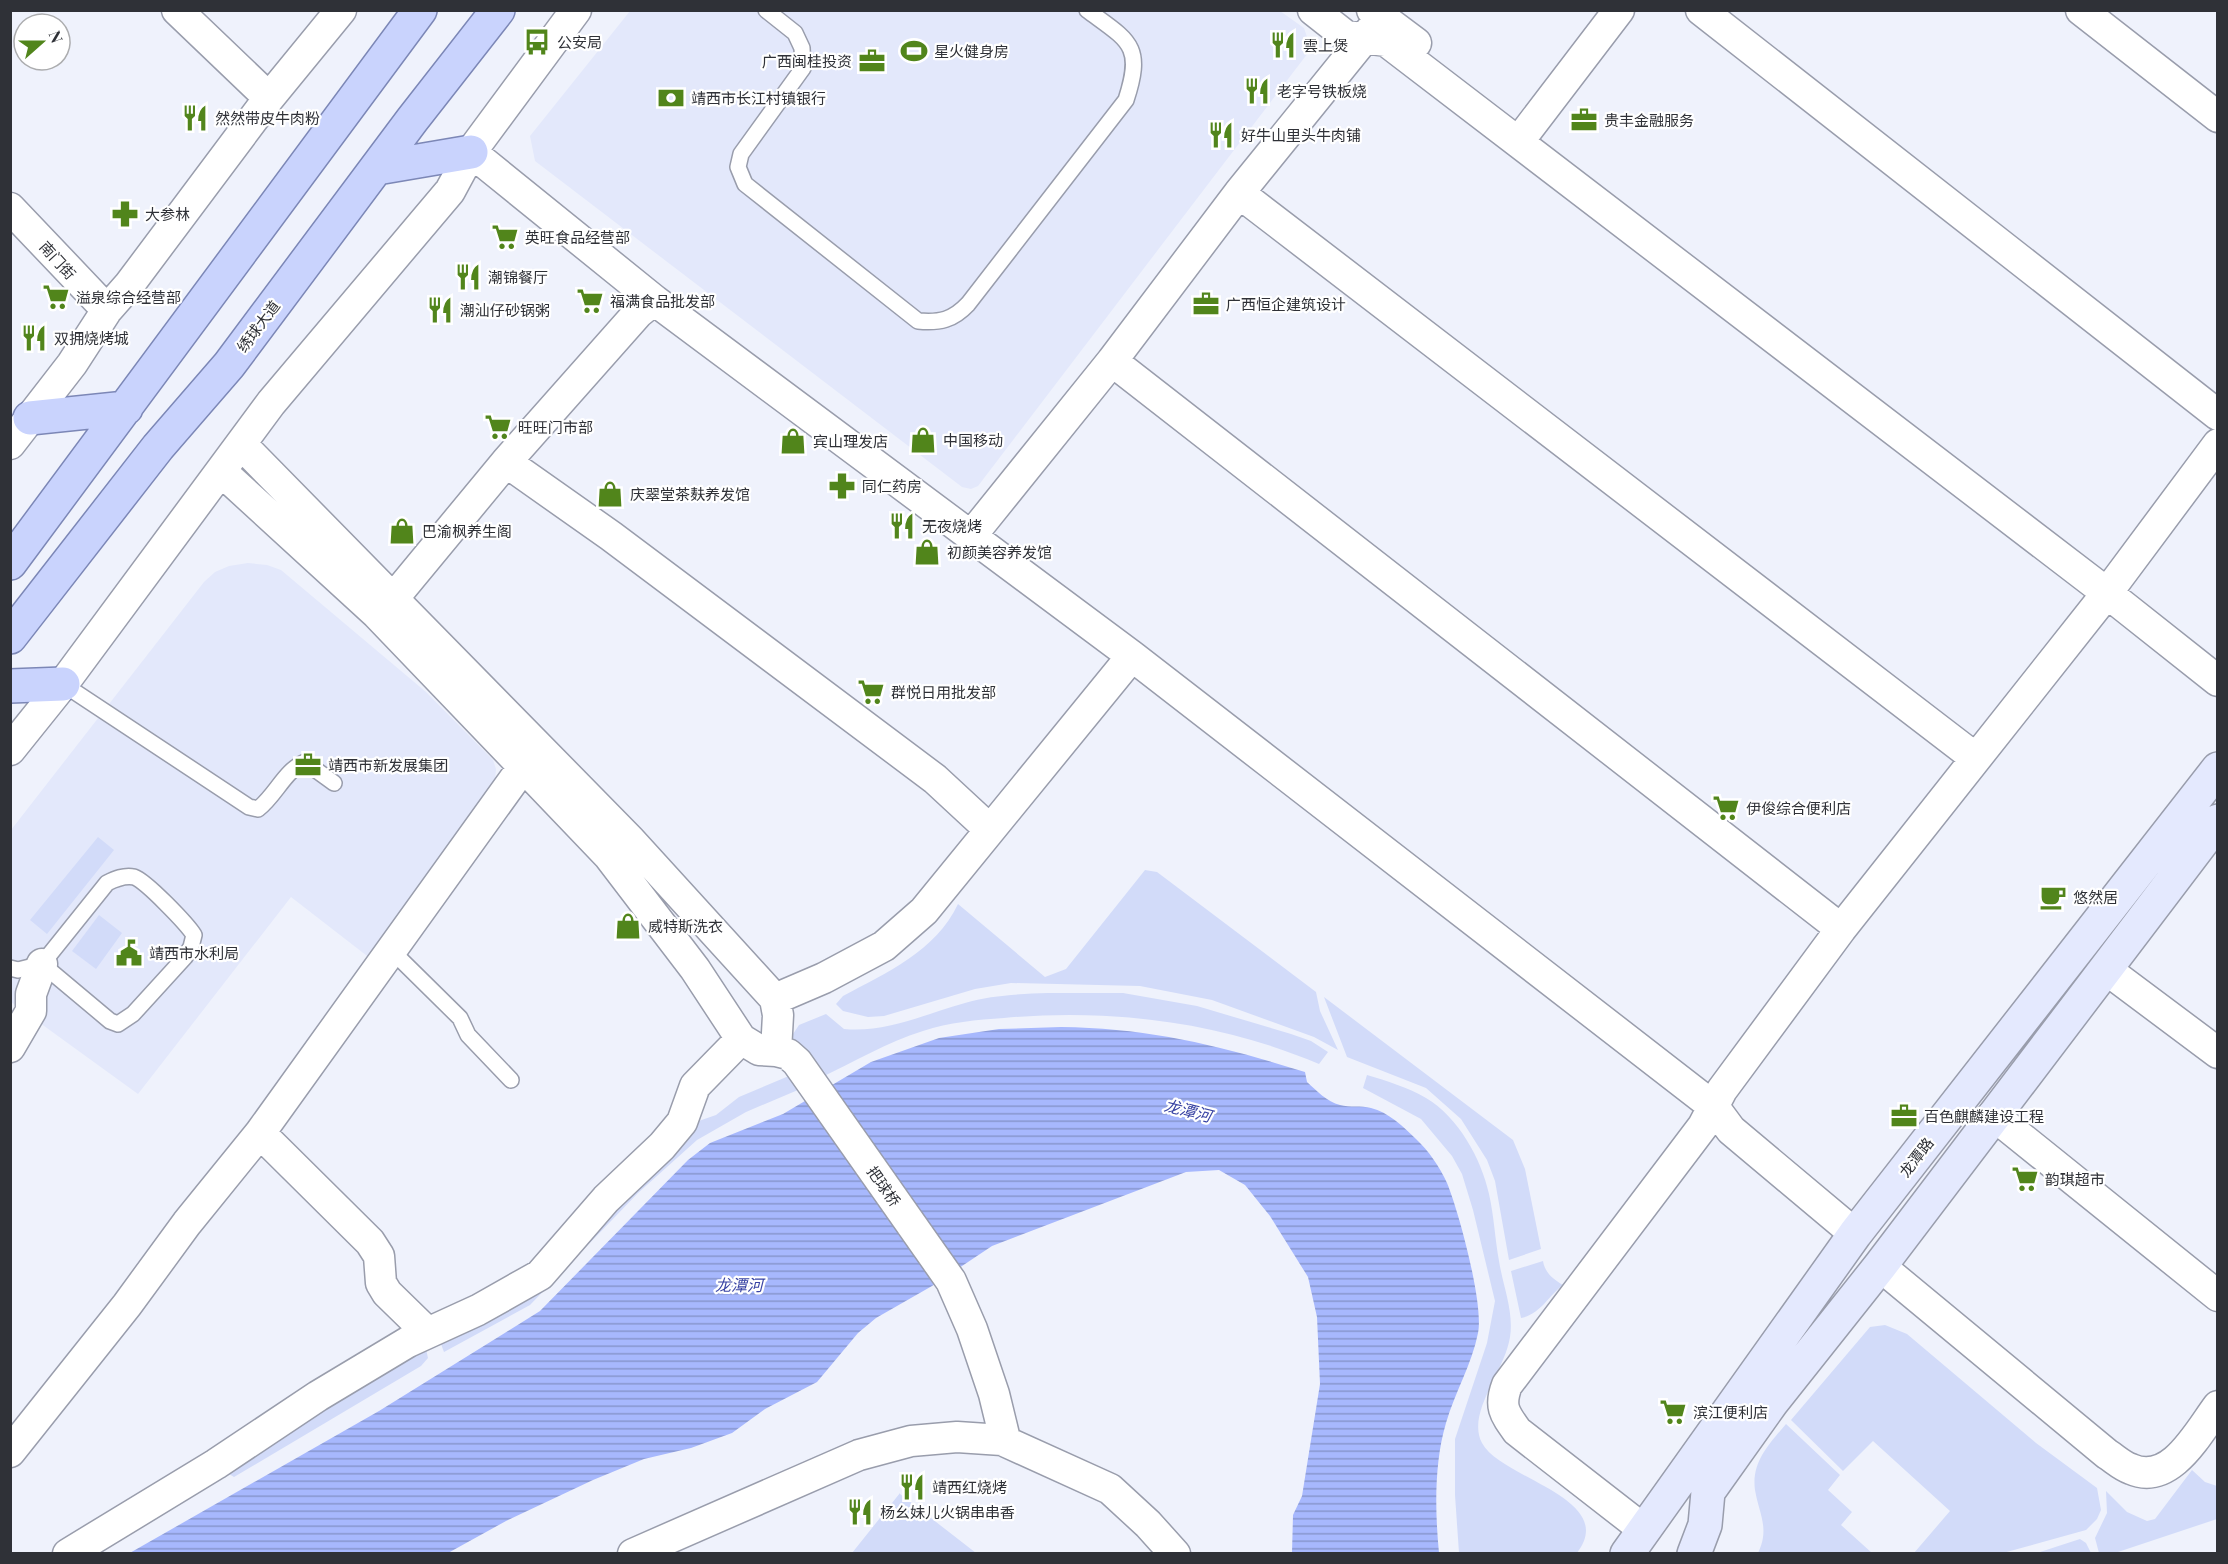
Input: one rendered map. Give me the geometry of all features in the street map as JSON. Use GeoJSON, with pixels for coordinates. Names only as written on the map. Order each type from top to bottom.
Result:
{"type":"FeatureCollection","features":[{"type":"Feature","properties":{"kind":"main road"},"geometry":{"type":"LineString","coordinates":[[10,563],[420,10]]}},
{"type":"Feature","properties":{"kind":"main road","name":"绣球大道"},"geometry":{"type":"LineString","coordinates":[[10,637],[158,447],[229,365],[498,10]]}},
{"type":"Feature","properties":{"kind":"main road"},"geometry":{"type":"LineString","coordinates":[[377,168],[471,152]]}},
{"type":"Feature","properties":{"kind":"main road"},"geometry":{"type":"LineString","coordinates":[[20,431],[126,408]]}},
{"type":"Feature","properties":{"kind":"main road"},"geometry":{"type":"LineString","coordinates":[[10,686],[63,684]]}},
{"type":"Feature","properties":{"kind":"main road","name":"龙潭路"},"geometry":{"type":"LineString","coordinates":[[1635,1541],[1855,1234],[2217,769]]}},
{"type":"Feature","properties":{"kind":"main road"},"geometry":{"type":"LineString","coordinates":[[1694,1554],[1704,1525],[1708,1492],[1772,1402],[1880,1266],[2217,823]]}},
{"type":"Feature","properties":{"kind":"street"},"geometry":{"type":"LineString","coordinates":[[177,10],[269,98]]}},
{"type":"Feature","properties":{"kind":"street"},"geometry":{"type":"LineString","coordinates":[[20,431],[72,364],[107,310],[129,285],[269,98],[341,10]]}},
{"type":"Feature","properties":{"kind":"street"},"geometry":{"type":"LineString","coordinates":[[10,750],[63,684],[271,404],[450,191],[471,152],[576,10]]}},
{"type":"Feature","properties":{"kind":"street"},"geometry":{"type":"LineString","coordinates":[[1313,10],[1346,36],[1373,22]]}},
{"type":"Feature","properties":{"kind":"street"},"geometry":{"type":"LineString","coordinates":[[1524,134],[1619,10]]}},
{"type":"Feature","properties":{"kind":"street"},"geometry":{"type":"LineString","coordinates":[[1701,10],[2217,415]]}},
{"type":"Feature","properties":{"kind":"street"},"geometry":{"type":"LineString","coordinates":[[2081,10],[2217,117]]}},
{"type":"Feature","properties":{"kind":"street"},"geometry":{"type":"LineString","coordinates":[[1373,22],[1524,134],[2113,585],[2217,655]]}},
{"type":"Feature","properties":{"kind":"street"},"geometry":{"type":"LineString","coordinates":[[971,536],[1112,361],[1239,193],[1373,22]]}},
{"type":"Feature","properties":{"kind":"street"},"geometry":{"type":"LineString","coordinates":[[471,152],[654,300],[1132,656],[1714,1107],[1731,1130],[1855,1234]]}},
{"type":"Feature","properties":{"kind":"street"},"geometry":{"type":"LineString","coordinates":[[1239,193],[1974,757]]}},
{"type":"Feature","properties":{"kind":"street","name":"南门街"},"geometry":{"type":"LineString","coordinates":[[10,208],[107,310]]}},
{"type":"Feature","properties":{"kind":"street"},"geometry":{"type":"LineString","coordinates":[[392,600],[506,462],[638,313],[654,300]]}},
{"type":"Feature","properties":{"kind":"street"},"geometry":{"type":"LineString","coordinates":[[1112,361],[1841,929]]}},
{"type":"Feature","properties":{"kind":"street"},"geometry":{"type":"LineString","coordinates":[[241,444],[631,841],[775,999],[778,1015],[776,1051]]}},
{"type":"Feature","properties":{"kind":"street"},"geometry":{"type":"LineString","coordinates":[[1635,1541],[1517,1431],[1505,1415],[1501,1399],[1507,1385],[1703,1126],[1722,1090],[1841,929],[1974,757],[2113,585],[2217,444]]}},
{"type":"Feature","properties":{"kind":"street"},"geometry":{"type":"LineString","coordinates":[[506,462],[611,536],[935,779],[990,829]]}},
{"type":"Feature","properties":{"kind":"street"},"geometry":{"type":"LineString","coordinates":[[68,1554],[216,1464],[318,1396],[427,1332],[478,1310],[540,1275],[606,1199],[662,1146],[682,1122],[695,1086],[741,1039],[695,969],[608,855],[377,614],[222,472]]}},
{"type":"Feature","properties":{"kind":"street"},"geometry":{"type":"LineString","coordinates":[[2113,585],[2217,681]]}},
{"type":"Feature","properties":{"kind":"street"},"geometry":{"type":"LineString","coordinates":[[775,999],[824,978],[884,946],[924,911],[1132,656]]}},
{"type":"Feature","properties":{"kind":"street"},"geometry":{"type":"LineString","coordinates":[[10,1452],[127,1305],[187,1222],[260,1133],[523,767]]}},
{"type":"Feature","properties":{"kind":"street"},"geometry":{"type":"LineString","coordinates":[[10,1047],[31,1011],[32,988],[42,964]]}},
{"type":"Feature","properties":{"kind":"street"},"geometry":{"type":"LineString","coordinates":[[2107,969],[2217,1053]]}},
{"type":"Feature","properties":{"kind":"street","name":"把球桥"},"geometry":{"type":"LineString","coordinates":[[741,1039],[759,1050],[788,1054],[797,1062],[951,1281],[969,1320],[994,1394],[1004,1434],[1002,1440]]}},
{"type":"Feature","properties":{"kind":"street"},"geometry":{"type":"LineString","coordinates":[[1993,1115],[2217,1296]]}},
{"type":"Feature","properties":{"kind":"street"},"geometry":{"type":"LineString","coordinates":[[260,1133],[370,1242],[379,1256],[381,1283],[384,1288],[427,1332]]}},
{"type":"Feature","properties":{"kind":"street"},"geometry":{"type":"LineString","coordinates":[[1880,1266],[2107,1454],[2131,1470],[2153,1472],[2175,1460],[2187,1449],[2217,1406]]}},
{"type":"Feature","properties":{"kind":"street"},"geometry":{"type":"LineString","coordinates":[[633,1554],[859,1455],[911,1441],[957,1437],[1002,1440],[1110,1489],[1148,1524],[1175,1554]]}},
{"type":"Feature","properties":{"kind":"lane"},"geometry":{"type":"LineString","coordinates":[[766,10],[795,33],[802,48],[803,68],[741,154],[738,167],[745,184],[918,321],[938,322],[956,317],[968,304],[1126,100],[1134,76],[1134,55],[1126,39],[1087,10]]}},
{"type":"Feature","properties":{"kind":"lane"},"geometry":{"type":"LineString","coordinates":[[63,684],[249,807],[258,809],[271,799],[294,766],[305,762],[334,783]]}},
{"type":"Feature","properties":{"kind":"lane"},"geometry":{"type":"LineString","coordinates":[[10,968],[18,970],[42,964],[106,882],[121,877],[135,877],[186,922],[194,935],[185,957],[133,1014],[118,1024],[110,1021],[42,964]]}},
{"type":"Feature","properties":{"kind":"lane"},"geometry":{"type":"LineString","coordinates":[[391,950],[460,1018],[468,1035],[511,1080]]}},
{"type":"Feature","properties":{"kind":"shaded area"},"geometry":{"type":"Polygon","coordinates":[[[630,11],[1280,11],[1304,28],[1311,49],[978,486],[971,489],[962,487],[535,161],[530,136],[630,11]]]}},
{"type":"Feature","properties":{"kind":"shaded area","name":"靖西市新发展集团"},"geometry":{"type":"Polygon","coordinates":[[[248,563],[267,565],[281,570],[426,692],[493,760],[496,769],[495,780],[371,959],[291,897],[138,1094],[11,1002],[11,830],[204,582],[215,572],[229,566],[248,563]]]}},
{"type":"Feature","properties":{"kind":"shaded area"},"geometry":{"type":"Polygon","coordinates":[[[98,837],[114,850],[47,934],[30,920],[98,837]]]}},
{"type":"Feature","properties":{"kind":"shaded area"},"geometry":{"type":"Polygon","coordinates":[[[1145,870],[1157,872],[1316,992],[1320,1011],[1338,1050],[1314,1037],[1212,1000],[1140,986],[1011,983],[975,989],[884,1016],[868,1017],[843,1011],[836,1004],[843,996],[892,969],[923,948],[949,921],[958,904],[1045,977],[1066,969],[1145,870]]]}},
{"type":"Feature","properties":{"kind":"shaded area"},"geometry":{"type":"Polygon","coordinates":[[[99,915],[122,933],[96,969],[72,951],[99,915]]]}},
{"type":"Feature","properties":{"kind":"shaded area"},"geometry":{"type":"Polygon","coordinates":[[[1048,993],[1123,993],[1197,1006],[1311,1041],[1328,1052],[1319,1064],[1282,1050],[1204,1028],[1124,1017],[1044,1015],[953,1023],[933,1028],[896,1041],[820,1078],[791,1037],[799,1025],[826,1014],[844,1029],[875,1028],[905,1022],[985,998],[1048,993]]]}},
{"type":"Feature","properties":{"kind":"shaded area"},"geometry":{"type":"Polygon","coordinates":[[[1324,997],[1513,1140],[1525,1169],[1541,1249],[1509,1260],[1495,1181],[1487,1160],[1461,1119],[1426,1088],[1347,1057],[1324,997]]]}},
{"type":"Feature","properties":{"kind":"shaded area"},"geometry":{"type":"Polygon","coordinates":[[[796,1073],[805,1087],[746,1112],[697,1140],[638,1193],[530,1305],[444,1352],[439,1339],[455,1329],[693,1123],[716,1115],[739,1097],[796,1073]]]}},
{"type":"Feature","properties":{"kind":"shaded area"},"geometry":{"type":"Polygon","coordinates":[[[1367,1075],[1412,1091],[1438,1106],[1458,1127],[1480,1166],[1491,1202],[1511,1328],[1507,1350],[1483,1405],[1478,1431],[1482,1443],[1493,1456],[1552,1491],[1570,1504],[1583,1518],[1586,1534],[1577,1553],[1459,1553],[1455,1495],[1455,1439],[1487,1343],[1495,1301],[1473,1210],[1462,1174],[1452,1156],[1421,1119],[1363,1088],[1367,1075]]]}},
{"type":"Feature","properties":{"kind":"shaded area"},"geometry":{"type":"Polygon","coordinates":[[[1543,1261],[1550,1275],[1563,1285],[1534,1313],[1521,1318],[1511,1271],[1543,1261]]]}},
{"type":"Feature","properties":{"kind":"shaded area"},"geometry":{"type":"Polygon","coordinates":[[[1885,1325],[1907,1334],[2036,1443],[2097,1488],[2101,1510],[2097,1519],[2086,1530],[2003,1553],[1914,1553],[1950,1511],[1873,1441],[1843,1471],[1791,1420],[1870,1327],[1885,1325]]]}},
{"type":"Feature","properties":{"kind":"shaded area"},"geometry":{"type":"Polygon","coordinates":[[[426,1349],[428,1358],[421,1366],[234,1477],[229,1474],[225,1465],[228,1460],[426,1349]]]}},
{"type":"Feature","properties":{"kind":"shaded area"},"geometry":{"type":"Polygon","coordinates":[[[1786,1424],[1840,1475],[1828,1490],[1852,1512],[1841,1525],[1872,1553],[1758,1553],[1763,1528],[1755,1490],[1756,1471],[1763,1454],[1786,1424]]]}},
{"type":"Feature","properties":{"kind":"shaded area"},"geometry":{"type":"Polygon","coordinates":[[[2192,1470],[2205,1482],[2217,1486],[2217,1519],[2115,1553],[2099,1553],[2095,1538],[2107,1513],[2106,1491],[2127,1512],[2147,1521],[2155,1519],[2192,1470]]]}},
{"type":"Feature","properties":{"kind":"shaded area"},"geometry":{"type":"Polygon","coordinates":[[[900,1494],[976,1553],[852,1553],[900,1494]]]}},
{"type":"Feature","properties":{"kind":"shaded area"},"geometry":{"type":"Polygon","coordinates":[[[2080,1539],[2086,1543],[2091,1553],[2037,1553],[2080,1539]]]}},
{"type":"Feature","properties":{"kind":"water","name":"龙潭河"},"geometry":{"type":"Polygon","coordinates":[[[1061,1027],[1125,1031],[1185,1040],[1305,1072],[1307,1082],[1331,1101],[1344,1106],[1371,1108],[1390,1116],[1425,1148],[1433,1159],[1447,1183],[1458,1215],[1474,1281],[1479,1320],[1475,1344],[1450,1412],[1439,1454],[1436,1504],[1439,1553],[1292,1553],[1293,1515],[1302,1496],[1320,1384],[1317,1317],[1308,1277],[1270,1216],[1245,1185],[1219,1170],[1186,1172],[992,1246],[932,1286],[876,1318],[858,1333],[817,1382],[765,1409],[732,1433],[691,1448],[644,1459],[593,1480],[506,1521],[448,1553],[128,1554],[379,1411],[540,1311],[688,1160],[710,1143],[783,1114],[871,1062],[939,1038],[999,1029],[1061,1027]]]}},
{"type":"Feature","properties":{"kind":"place","name":"公安局"},"geometry":{"type":"Point","coordinates":[537,42]}},
{"type":"Feature","properties":{"kind":"place","name":"雲上煲"},"geometry":{"type":"Point","coordinates":[1283,45]}},
{"type":"Feature","properties":{"kind":"place","name":"星火健身房"},"geometry":{"type":"Point","coordinates":[914,51]}},
{"type":"Feature","properties":{"kind":"place","name":"广西闽桂投资"},"geometry":{"type":"Point","coordinates":[872,61]}},
{"type":"Feature","properties":{"kind":"place","name":"老字号铁板烧"},"geometry":{"type":"Point","coordinates":[1257,91]}},
{"type":"Feature","properties":{"kind":"place","name":"靖西市长江村镇银行"},"geometry":{"type":"Point","coordinates":[671,98]}},
{"type":"Feature","properties":{"kind":"place","name":"然然带皮牛肉粉"},"geometry":{"type":"Point","coordinates":[195,118]}},
{"type":"Feature","properties":{"kind":"place","name":"贵丰金融服务"},"geometry":{"type":"Point","coordinates":[1584,120]}},
{"type":"Feature","properties":{"kind":"place","name":"好牛山里头牛肉铺"},"geometry":{"type":"Point","coordinates":[1221,135]}},
{"type":"Feature","properties":{"kind":"place","name":"大参林"},"geometry":{"type":"Point","coordinates":[125,214]}},
{"type":"Feature","properties":{"kind":"place","name":"英旺食品经营部"},"geometry":{"type":"Point","coordinates":[505,237]}},
{"type":"Feature","properties":{"kind":"place","name":"潮锦餐厅"},"geometry":{"type":"Point","coordinates":[468,277]}},
{"type":"Feature","properties":{"kind":"place","name":"溢泉综合经营部"},"geometry":{"type":"Point","coordinates":[56,297]}},
{"type":"Feature","properties":{"kind":"place","name":"福满食品批发部"},"geometry":{"type":"Point","coordinates":[590,301]}},
{"type":"Feature","properties":{"kind":"place","name":"广西恒企建筑设计"},"geometry":{"type":"Point","coordinates":[1206,304]}},
{"type":"Feature","properties":{"kind":"place","name":"潮汕仔砂锅粥"},"geometry":{"type":"Point","coordinates":[440,310]}},
{"type":"Feature","properties":{"kind":"place","name":"双拥烧烤城"},"geometry":{"type":"Point","coordinates":[34,338]}},
{"type":"Feature","properties":{"kind":"place","name":"旺旺门市部"},"geometry":{"type":"Point","coordinates":[498,427]}},
{"type":"Feature","properties":{"kind":"place","name":"中国移动"},"geometry":{"type":"Point","coordinates":[923,440]}},
{"type":"Feature","properties":{"kind":"place","name":"宾山理发店"},"geometry":{"type":"Point","coordinates":[793,441]}},
{"type":"Feature","properties":{"kind":"place","name":"同仁药房"},"geometry":{"type":"Point","coordinates":[842,486]}},
{"type":"Feature","properties":{"kind":"place","name":"庆翠堂茶麸养发馆"},"geometry":{"type":"Point","coordinates":[610,494]}},
{"type":"Feature","properties":{"kind":"place","name":"无夜烧烤"},"geometry":{"type":"Point","coordinates":[902,526]}},
{"type":"Feature","properties":{"kind":"place","name":"巴渝枫养生阁"},"geometry":{"type":"Point","coordinates":[402,531]}},
{"type":"Feature","properties":{"kind":"place","name":"初颜美容养发馆"},"geometry":{"type":"Point","coordinates":[927,552]}},
{"type":"Feature","properties":{"kind":"place","name":"群悦日用批发部"},"geometry":{"type":"Point","coordinates":[871,692]}},
{"type":"Feature","properties":{"kind":"place","name":"靖西市新发展集团"},"geometry":{"type":"Point","coordinates":[308,765]}},
{"type":"Feature","properties":{"kind":"place","name":"伊俊综合便利店"},"geometry":{"type":"Point","coordinates":[1726,808]}},
{"type":"Feature","properties":{"kind":"place","name":"悠然居"},"geometry":{"type":"Point","coordinates":[2053,897]}},
{"type":"Feature","properties":{"kind":"place","name":"威特斯洗衣"},"geometry":{"type":"Point","coordinates":[628,926]}},
{"type":"Feature","properties":{"kind":"place","name":"靖西市水利局"},"geometry":{"type":"Point","coordinates":[129,953]}},
{"type":"Feature","properties":{"kind":"place","name":"百色麒麟建设工程"},"geometry":{"type":"Point","coordinates":[1904,1116]}},
{"type":"Feature","properties":{"kind":"place","name":"韵琪超市"},"geometry":{"type":"Point","coordinates":[2025,1179]}},
{"type":"Feature","properties":{"kind":"place","name":"滨江便利店"},"geometry":{"type":"Point","coordinates":[1673,1412]}},
{"type":"Feature","properties":{"kind":"place","name":"靖西红烧烤"},"geometry":{"type":"Point","coordinates":[912,1487]}},
{"type":"Feature","properties":{"kind":"place","name":"杨幺妹儿火锅串串香"},"geometry":{"type":"Point","coordinates":[860,1512]}}]}
